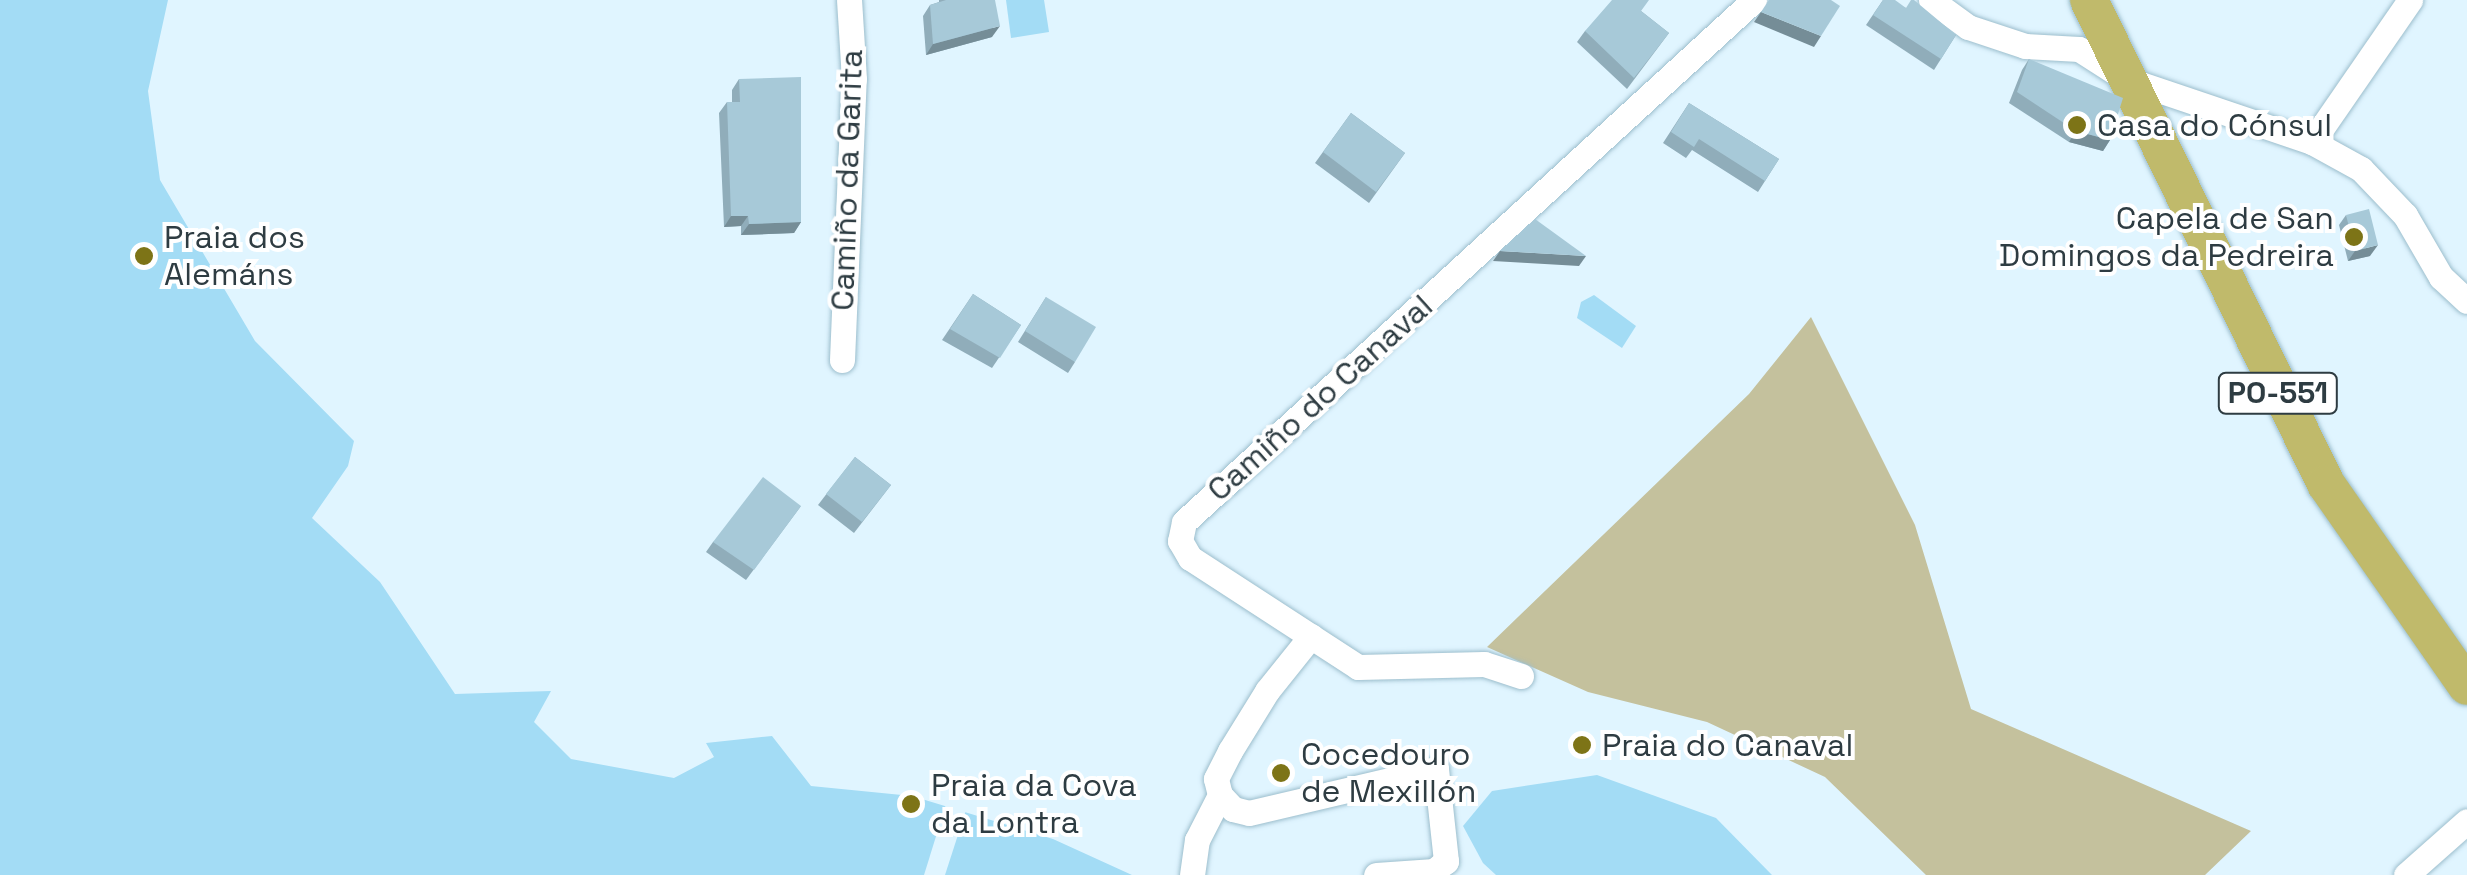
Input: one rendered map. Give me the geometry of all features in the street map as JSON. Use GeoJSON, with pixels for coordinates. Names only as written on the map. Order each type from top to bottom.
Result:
{"type":"FeatureCollection","features":[{"type":"Feature","properties":{"kind":"main road","name":"PO-551"},"geometry":{"type":"LineString","coordinates":[[2089,0],[2326,484],[2467,686]]}},
{"type":"Feature","properties":{"kind":"street","name":"Camiño da Garita"},"geometry":{"type":"LineString","coordinates":[[842,360],[854,80],[849,0]]}},
{"type":"Feature","properties":{"kind":"street","name":"Camiño do Canaval"},"geometry":{"type":"LineString","coordinates":[[1521,676],[1484,664],[1358,667],[1190,558],[1180,541],[1184,522],[1754,0]]}},
{"type":"Feature","properties":{"kind":"street"},"geometry":{"type":"LineString","coordinates":[[1931,0],[1968,27],[2025,46],[2079,49],[2126,78],[2312,142],[2361,169],[2467,301]]}},
{"type":"Feature","properties":{"kind":"street"},"geometry":{"type":"LineString","coordinates":[[2312,142],[2410,0]]}},
{"type":"Feature","properties":{"kind":"street"},"geometry":{"type":"LineString","coordinates":[[1311,636],[1230,752],[1216,779],[1220,796],[1233,809],[1250,812],[1436,768],[1446,860],[1434,871],[1376,875]]}},
{"type":"Feature","properties":{"kind":"street"},"geometry":{"type":"LineString","coordinates":[[1192,875],[1197,840],[1220,796]]}},
{"type":"Feature","properties":{"kind":"street"},"geometry":{"type":"LineString","coordinates":[[2406,875],[2467,821]]}},
{"type":"Feature","properties":{"kind":"shaded area"},"geometry":{"type":"Polygon","coordinates":[[[1811,317],[1915,525],[1971,709],[2251,831],[2205,875],[1926,875],[1825,777],[1707,722],[1588,692],[1487,647],[1749,394],[1811,317]]]}},
{"type":"Feature","properties":{"kind":"water"},"geometry":{"type":"Polygon","coordinates":[[[0,0],[168,0],[148,91],[160,180],[255,341],[354,441],[348,466],[312,518],[380,582],[455,694],[551,691],[534,722],[571,759],[674,778],[714,757],[706,743],[772,736],[811,786],[912,796],[1053,839],[1132,875],[0,875],[0,0]]]}},
{"type":"Feature","properties":{"kind":"water"},"geometry":{"type":"Polygon","coordinates":[[[1006,0],[1044,0],[1049,32],[1011,38],[1006,0]]]}},
{"type":"Feature","properties":{"kind":"water"},"geometry":{"type":"Polygon","coordinates":[[[1594,295],[1636,326],[1622,348],[1577,318],[1581,302],[1594,295]]]}},
{"type":"Feature","properties":{"kind":"water"},"geometry":{"type":"Polygon","coordinates":[[[1597,775],[1716,818],[1772,875],[1496,875],[1483,863],[1463,826],[1492,791],[1597,775]]]}},
{"type":"Feature","properties":{"kind":"pier"},"geometry":{"type":"Polygon","coordinates":[[[947,801],[967,807],[945,875],[924,875],[947,801]]]}},
{"type":"Feature","properties":{"kind":"building"},"geometry":{"type":"Polygon","coordinates":[[[946,0],[995,0],[1000,26],[933,44],[930,5],[946,0]]]}},
{"type":"Feature","properties":{"kind":"building"},"geometry":{"type":"Polygon","coordinates":[[[1612,0],[1649,0],[1641,11],[1669,33],[1634,78],[1585,31],[1612,0]]]}},
{"type":"Feature","properties":{"kind":"building"},"geometry":{"type":"Polygon","coordinates":[[[1769,0],[1831,0],[1840,6],[1821,36],[1761,12],[1769,0]]]}},
{"type":"Feature","properties":{"kind":"building"},"geometry":{"type":"Polygon","coordinates":[[[1883,0],[1895,0],[1906,8],[1914,0],[1956,35],[1941,59],[1873,15],[1883,0]]]}},
{"type":"Feature","properties":{"kind":"building","name":"Casa do Cónsul"},"geometry":{"type":"Polygon","coordinates":[[[2029,59],[2123,98],[2110,140],[2076,131],[2017,92],[2029,59]]]}},
{"type":"Feature","properties":{"kind":"building"},"geometry":{"type":"Polygon","coordinates":[[[801,77],[801,222],[749,224],[748,216],[731,216],[727,102],[740,102],[739,79],[801,77]]]}},
{"type":"Feature","properties":{"kind":"building"},"geometry":{"type":"Polygon","coordinates":[[[1689,103],[1779,159],[1765,181],[1699,139],[1694,147],[1671,132],[1689,103]]]}},
{"type":"Feature","properties":{"kind":"building"},"geometry":{"type":"Polygon","coordinates":[[[1351,113],[1405,153],[1376,192],[1323,152],[1351,113]]]}},
{"type":"Feature","properties":{"kind":"building"},"geometry":{"type":"Polygon","coordinates":[[[2369,209],[2378,245],[2355,251],[2346,215],[2369,209]]]}},
{"type":"Feature","properties":{"kind":"building"},"geometry":{"type":"Polygon","coordinates":[[[1535,219],[1586,256],[1500,251],[1535,219]]]}},
{"type":"Feature","properties":{"kind":"building"},"geometry":{"type":"Polygon","coordinates":[[[973,294],[1021,325],[1000,358],[950,329],[973,294]]]}},
{"type":"Feature","properties":{"kind":"building"},"geometry":{"type":"Polygon","coordinates":[[[1046,297],[1096,327],[1075,362],[1025,331],[1046,297]]]}},
{"type":"Feature","properties":{"kind":"building"},"geometry":{"type":"Polygon","coordinates":[[[855,457],[891,485],[862,522],[826,494],[855,457]]]}},
{"type":"Feature","properties":{"kind":"building"},"geometry":{"type":"Polygon","coordinates":[[[763,477],[801,506],[754,570],[713,542],[763,477]]]}},
{"type":"Feature","properties":{"kind":"place","name":"Casa do Cónsul"},"geometry":{"type":"Point","coordinates":[2077,125]}},
{"type":"Feature","properties":{"kind":"place","name":"Capela de San Domingos da Pedreira"},"geometry":{"type":"Point","coordinates":[2354,237]}},
{"type":"Feature","properties":{"kind":"place","name":"Praia dos Alemáns"},"geometry":{"type":"Point","coordinates":[144,256]}},
{"type":"Feature","properties":{"kind":"place","name":"Praia do Canaval"},"geometry":{"type":"Point","coordinates":[1582,745]}},
{"type":"Feature","properties":{"kind":"place","name":"Cocedouro de Mexillón"},"geometry":{"type":"Point","coordinates":[1281,773]}},
{"type":"Feature","properties":{"kind":"place","name":"Praia da Cova da Lontra"},"geometry":{"type":"Point","coordinates":[911,804]}}]}
